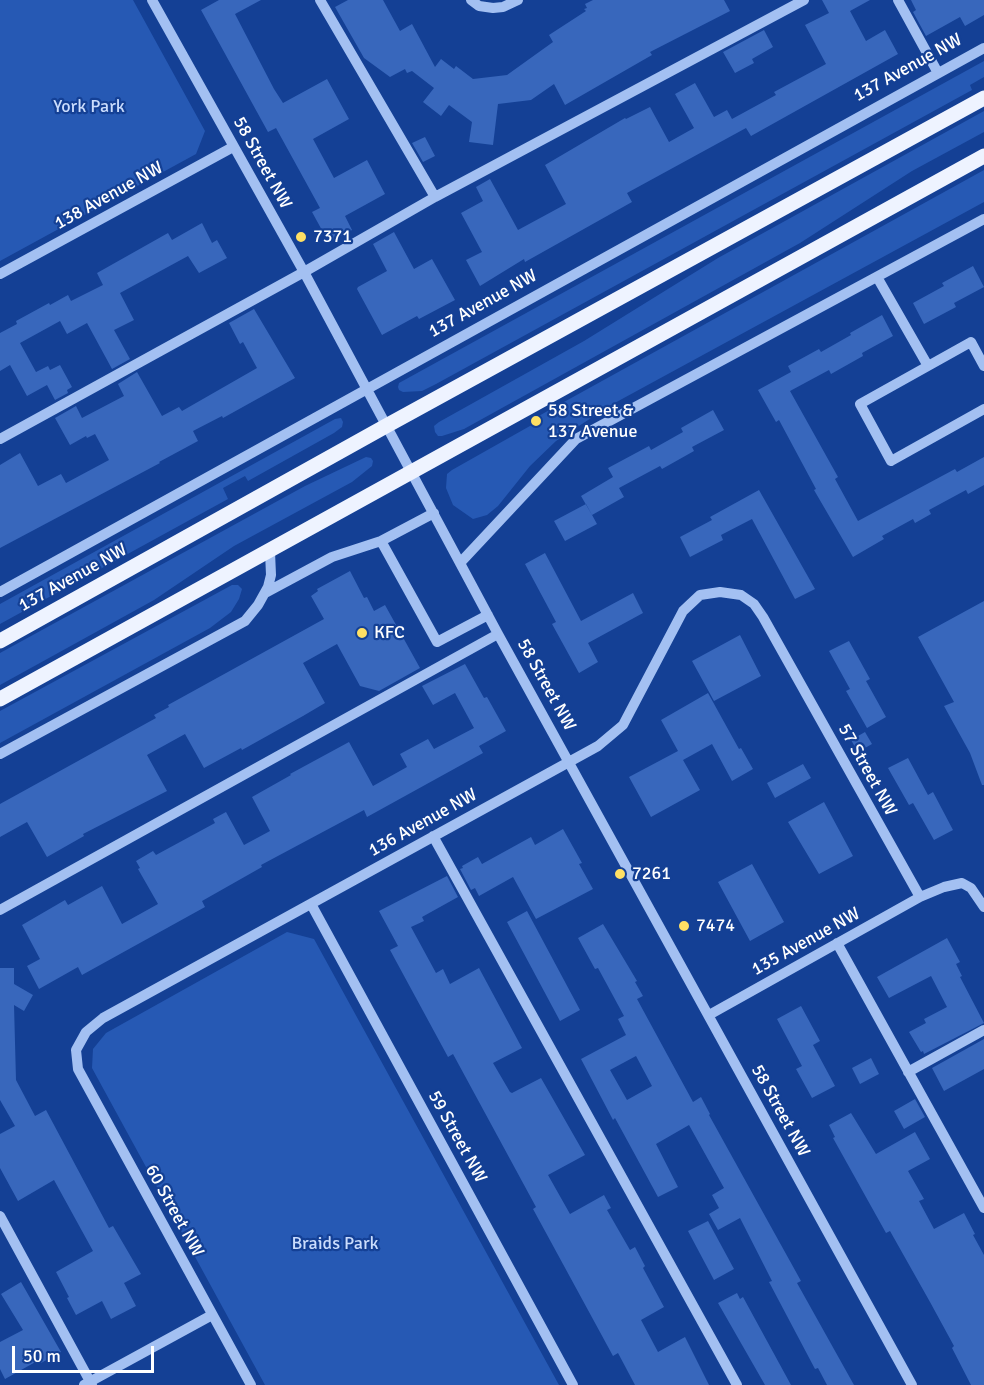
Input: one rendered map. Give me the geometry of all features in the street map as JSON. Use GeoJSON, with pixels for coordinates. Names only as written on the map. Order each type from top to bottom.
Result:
{"type":"FeatureCollection","features":[{"type":"Feature","properties":{"kind":"main road","name":"137 Avenue NW"},"geometry":{"type":"LineString","coordinates":[[0,641],[984,98]]}},
{"type":"Feature","properties":{"kind":"main road"},"geometry":{"type":"LineString","coordinates":[[0,699],[984,156]]}},
{"type":"Feature","properties":{"kind":"street","name":"58 Street NW"},"geometry":{"type":"LineString","coordinates":[[152,0],[304,272],[498,634],[912,1385]]}},
{"type":"Feature","properties":{"kind":"street"},"geometry":{"type":"LineString","coordinates":[[320,0],[435,197]]}},
{"type":"Feature","properties":{"kind":"street"},"geometry":{"type":"LineString","coordinates":[[471,0],[479,6],[493,8],[503,7],[518,0]]}},
{"type":"Feature","properties":{"kind":"street"},"geometry":{"type":"LineString","coordinates":[[0,439],[304,272],[435,197],[804,0]]}},
{"type":"Feature","properties":{"kind":"street"},"geometry":{"type":"LineString","coordinates":[[898,0],[938,74]]}},
{"type":"Feature","properties":{"kind":"street","name":"137 Avenue NW"},"geometry":{"type":"LineString","coordinates":[[0,592],[984,48]]}},
{"type":"Feature","properties":{"kind":"street","name":"138 Avenue NW"},"geometry":{"type":"LineString","coordinates":[[0,274],[233,147]]}},
{"type":"Feature","properties":{"kind":"street"},"geometry":{"type":"LineString","coordinates":[[460,562],[576,439],[984,219]]}},
{"type":"Feature","properties":{"kind":"street"},"geometry":{"type":"LineString","coordinates":[[878,277],[928,366]]}},
{"type":"Feature","properties":{"kind":"street"},"geometry":{"type":"LineString","coordinates":[[984,366],[971,342],[860,404],[891,461],[984,409]]}},
{"type":"Feature","properties":{"kind":"street"},"geometry":{"type":"LineString","coordinates":[[265,593],[332,557],[381,541],[434,513]]}},
{"type":"Feature","properties":{"kind":"street"},"geometry":{"type":"LineString","coordinates":[[381,541],[437,642],[488,615]]}},
{"type":"Feature","properties":{"kind":"street"},"geometry":{"type":"LineString","coordinates":[[0,754],[245,621],[265,593],[271,575],[270,552]]}},
{"type":"Feature","properties":{"kind":"street","name":"136 Avenue NW"},"geometry":{"type":"LineString","coordinates":[[76,1050],[86,1032],[103,1018],[598,746],[623,725],[683,610],[700,595],[720,592],[741,595]]}},
{"type":"Feature","properties":{"kind":"street","name":"57 Street NW"},"geometry":{"type":"LineString","coordinates":[[741,595],[754,604],[763,617],[920,897]]}},
{"type":"Feature","properties":{"kind":"street"},"geometry":{"type":"LineString","coordinates":[[0,910],[498,634]]}},
{"type":"Feature","properties":{"kind":"street"},"geometry":{"type":"LineString","coordinates":[[433,836],[737,1385]]}},
{"type":"Feature","properties":{"kind":"street"},"geometry":{"type":"LineString","coordinates":[[920,897],[944,887],[962,883],[971,888],[984,907]]}},
{"type":"Feature","properties":{"kind":"street","name":"135 Avenue NW"},"geometry":{"type":"LineString","coordinates":[[709,1015],[920,897]]}},
{"type":"Feature","properties":{"kind":"street","name":"59 Street NW"},"geometry":{"type":"LineString","coordinates":[[311,904],[573,1385]]}},
{"type":"Feature","properties":{"kind":"street"},"geometry":{"type":"LineString","coordinates":[[837,943],[984,1208]]}},
{"type":"Feature","properties":{"kind":"street"},"geometry":{"type":"LineString","coordinates":[[909,1072],[984,1030]]}},
{"type":"Feature","properties":{"kind":"street","name":"60 Street NW"},"geometry":{"type":"LineString","coordinates":[[76,1050],[78,1069],[88,1090],[251,1385]]}},
{"type":"Feature","properties":{"kind":"street"},"geometry":{"type":"LineString","coordinates":[[0,1216],[89,1384],[212,1314]]}},
{"type":"Feature","properties":{"kind":"green space","name":"York Park"},"geometry":{"type":"Polygon","coordinates":[[[0,0],[133,0],[205,131],[196,154],[0,261],[0,0]]]}},
{"type":"Feature","properties":{"kind":"green space"},"geometry":{"type":"Polygon","coordinates":[[[984,61],[984,77],[970,85],[972,90],[436,384],[422,391],[403,392],[399,390],[399,383],[984,61]]]}},
{"type":"Feature","properties":{"kind":"green space"},"geometry":{"type":"Polygon","coordinates":[[[984,111],[984,132],[912,171],[800,243],[464,429],[442,436],[438,436],[435,432],[434,426],[439,422],[584,341],[718,258],[984,111]]]}},
{"type":"Feature","properties":{"kind":"green space"},"geometry":{"type":"Polygon","coordinates":[[[984,170],[984,202],[611,405],[556,441],[530,466],[498,506],[487,515],[473,519],[453,505],[446,488],[447,474],[452,470],[537,422],[535,418],[984,170]]]}},
{"type":"Feature","properties":{"kind":"green space"},"geometry":{"type":"Polygon","coordinates":[[[341,418],[342,427],[334,433],[248,481],[245,476],[223,488],[228,499],[0,624],[0,604],[335,419],[341,418]]]}},
{"type":"Feature","properties":{"kind":"green space"},"geometry":{"type":"Polygon","coordinates":[[[366,457],[373,461],[372,466],[352,482],[234,546],[154,600],[0,685],[0,653],[305,486],[366,457]]]}},
{"type":"Feature","properties":{"kind":"green space"},"geometry":{"type":"Polygon","coordinates":[[[232,585],[238,585],[242,589],[239,599],[231,612],[210,628],[0,743],[0,711],[232,585]]]}},
{"type":"Feature","properties":{"kind":"green space","name":"Braids Park"},"geometry":{"type":"Polygon","coordinates":[[[287,932],[314,939],[559,1385],[265,1385],[92,1068],[93,1049],[106,1033],[287,932]]]}},
{"type":"Feature","properties":{"kind":"building"},"geometry":{"type":"Polygon","coordinates":[[[219,0],[261,0],[235,14],[274,89],[283,103],[327,79],[349,119],[313,139],[334,178],[367,160],[385,194],[345,216],[352,230],[329,243],[312,212],[320,208],[276,128],[268,132],[201,10],[219,0]]]}},
{"type":"Feature","properties":{"kind":"building"},"geometry":{"type":"Polygon","coordinates":[[[348,0],[383,0],[400,31],[412,24],[435,67],[441,59],[454,69],[456,66],[473,79],[507,75],[553,42],[549,35],[586,11],[585,4],[593,0],[724,0],[730,11],[650,52],[652,55],[565,105],[554,84],[531,100],[498,104],[493,145],[469,142],[472,122],[449,105],[441,116],[423,102],[434,88],[412,71],[407,73],[405,69],[390,77],[364,58],[335,7],[348,0]]]}},
{"type":"Feature","properties":{"kind":"building"},"geometry":{"type":"Polygon","coordinates":[[[822,0],[870,0],[850,11],[866,41],[885,30],[898,54],[751,136],[746,128],[627,193],[632,202],[525,262],[524,259],[480,286],[466,260],[482,252],[461,213],[483,201],[476,187],[490,179],[518,230],[566,204],[545,165],[625,118],[650,107],[669,142],[694,128],[675,94],[695,83],[714,117],[727,110],[732,119],[776,95],[774,92],[826,64],[805,25],[829,13],[822,0]]]}},
{"type":"Feature","properties":{"kind":"building"},"geometry":{"type":"Polygon","coordinates":[[[911,0],[984,0],[984,15],[965,26],[960,17],[926,36],[913,12],[916,10],[911,0]]]}},
{"type":"Feature","properties":{"kind":"building"},"geometry":{"type":"Polygon","coordinates":[[[764,30],[773,47],[752,59],[754,63],[735,73],[723,52],[764,30]]]}},
{"type":"Feature","properties":{"kind":"building"},"geometry":{"type":"Polygon","coordinates":[[[425,137],[435,156],[423,162],[412,143],[425,137]]]}},
{"type":"Feature","properties":{"kind":"building"},"geometry":{"type":"Polygon","coordinates":[[[202,223],[212,243],[217,240],[227,258],[199,273],[188,256],[120,293],[134,320],[114,330],[130,359],[112,369],[87,323],[67,334],[60,321],[20,343],[36,372],[48,366],[50,370],[60,365],[72,387],[67,390],[68,393],[55,400],[47,385],[27,396],[10,365],[0,371],[0,333],[17,324],[16,321],[68,295],[71,301],[103,285],[97,273],[168,233],[172,240],[202,223]]]}},
{"type":"Feature","properties":{"kind":"building"},"geometry":{"type":"Polygon","coordinates":[[[394,232],[414,269],[432,259],[455,300],[419,319],[417,316],[382,335],[357,289],[387,271],[373,244],[394,232]]]}},
{"type":"Feature","properties":{"kind":"building"},"geometry":{"type":"Polygon","coordinates":[[[973,266],[984,287],[954,303],[956,307],[924,324],[913,303],[944,286],[942,283],[973,266]]]}},
{"type":"Feature","properties":{"kind":"building"},"geometry":{"type":"Polygon","coordinates":[[[254,309],[295,378],[223,418],[222,416],[193,431],[198,441],[160,463],[0,548],[0,465],[20,453],[38,486],[61,474],[66,483],[109,460],[95,434],[70,445],[55,418],[76,406],[82,418],[124,396],[118,384],[137,372],[162,416],[179,407],[182,411],[257,368],[243,342],[240,344],[229,323],[254,309]]]}},
{"type":"Feature","properties":{"kind":"building"},"geometry":{"type":"Polygon","coordinates":[[[882,315],[893,336],[831,374],[829,370],[790,391],[838,477],[835,479],[858,521],[955,469],[957,472],[984,457],[984,485],[968,494],[966,490],[929,510],[931,514],[915,523],[913,519],[882,536],[884,539],[853,557],[814,490],[816,489],[779,420],[776,422],[758,390],[791,372],[788,366],[819,349],[821,352],[882,315]]]}},
{"type":"Feature","properties":{"kind":"building"},"geometry":{"type":"Polygon","coordinates":[[[713,410],[724,430],[692,447],[694,451],[662,469],[660,466],[619,488],[624,497],[592,515],[581,496],[613,477],[608,468],[649,446],[651,450],[683,432],[681,428],[713,410]]]}},
{"type":"Feature","properties":{"kind":"building"},"geometry":{"type":"Polygon","coordinates":[[[759,490],[815,589],[795,599],[752,519],[721,535],[723,540],[690,557],[680,537],[712,520],[710,517],[759,490]]]}},
{"type":"Feature","properties":{"kind":"building"},"geometry":{"type":"Polygon","coordinates":[[[586,504],[597,524],[565,541],[554,521],[586,504]]]}},
{"type":"Feature","properties":{"kind":"building"},"geometry":{"type":"Polygon","coordinates":[[[545,553],[581,621],[633,593],[643,613],[588,643],[598,662],[579,673],[552,624],[556,622],[525,564],[545,553]]]}},
{"type":"Feature","properties":{"kind":"building"},"geometry":{"type":"Polygon","coordinates":[[[350,571],[364,598],[367,597],[374,611],[385,605],[420,668],[379,691],[360,686],[337,644],[303,663],[325,703],[303,716],[204,768],[185,734],[147,755],[167,791],[83,834],[84,836],[47,857],[27,822],[0,837],[0,804],[156,718],[154,715],[169,707],[168,705],[324,619],[311,596],[318,591],[317,589],[350,571]]]}},
{"type":"Feature","properties":{"kind":"building"},"geometry":{"type":"Polygon","coordinates":[[[984,601],[984,785],[982,785],[970,753],[944,706],[954,702],[918,637],[984,601]]]}},
{"type":"Feature","properties":{"kind":"building"},"geometry":{"type":"Polygon","coordinates":[[[740,635],[761,676],[714,701],[692,661],[740,635]]]}},
{"type":"Feature","properties":{"kind":"building"},"geometry":{"type":"Polygon","coordinates":[[[849,641],[870,679],[866,681],[886,717],[867,728],[846,691],[850,689],[829,651],[849,641]]]}},
{"type":"Feature","properties":{"kind":"building"},"geometry":{"type":"Polygon","coordinates":[[[465,664],[506,731],[479,746],[483,753],[367,817],[364,810],[261,865],[262,867],[202,901],[205,907],[82,975],[78,967],[39,989],[27,966],[40,959],[22,925],[65,900],[68,905],[102,886],[122,924],[158,904],[138,869],[140,868],[136,861],[153,851],[156,855],[215,823],[213,819],[226,812],[244,845],[270,831],[252,797],[290,774],[349,742],[373,786],[407,767],[400,754],[428,739],[434,749],[474,728],[455,693],[433,705],[422,686],[465,664]]]}},
{"type":"Feature","properties":{"kind":"building"},"geometry":{"type":"Polygon","coordinates":[[[708,693],[739,749],[741,748],[753,769],[732,781],[712,744],[683,760],[700,790],[651,817],[629,777],[678,751],[661,720],[708,693]]]}},
{"type":"Feature","properties":{"kind":"building"},"geometry":{"type":"Polygon","coordinates":[[[865,732],[872,744],[858,752],[851,740],[865,732]]]}},
{"type":"Feature","properties":{"kind":"building"},"geometry":{"type":"Polygon","coordinates":[[[908,758],[928,795],[933,792],[953,830],[934,840],[913,803],[909,805],[888,768],[908,758]]]}},
{"type":"Feature","properties":{"kind":"building"},"geometry":{"type":"Polygon","coordinates":[[[803,764],[811,778],[775,798],[767,783],[803,764]]]}},
{"type":"Feature","properties":{"kind":"building"},"geometry":{"type":"Polygon","coordinates":[[[824,802],[853,856],[819,874],[788,822],[824,802]]]}},
{"type":"Feature","properties":{"kind":"building"},"geometry":{"type":"Polygon","coordinates":[[[563,829],[593,889],[536,919],[513,877],[479,896],[475,888],[471,890],[460,869],[478,857],[482,864],[531,837],[535,845],[563,829]]]}},
{"type":"Feature","properties":{"kind":"building"},"geometry":{"type":"Polygon","coordinates":[[[752,864],[784,922],[750,941],[718,882],[752,864]]]}},
{"type":"Feature","properties":{"kind":"building"},"geometry":{"type":"Polygon","coordinates":[[[447,876],[458,897],[422,917],[424,921],[411,927],[436,973],[443,969],[450,984],[479,968],[522,1048],[493,1063],[512,1093],[541,1078],[585,1155],[548,1175],[570,1214],[604,1195],[611,1208],[607,1210],[630,1250],[635,1247],[645,1266],[643,1268],[664,1307],[641,1320],[658,1352],[685,1337],[709,1385],[635,1385],[618,1353],[613,1356],[533,1209],[536,1207],[453,1054],[448,1057],[390,950],[398,946],[379,911],[447,876]]]}},
{"type":"Feature","properties":{"kind":"building"},"geometry":{"type":"Polygon","coordinates":[[[527,911],[580,1010],[560,1021],[507,922],[527,911]]]}},
{"type":"Feature","properties":{"kind":"building"},"geometry":{"type":"Polygon","coordinates":[[[603,924],[637,981],[635,982],[643,996],[637,999],[693,1102],[701,1097],[801,1281],[797,1283],[854,1385],[827,1385],[818,1368],[815,1369],[769,1282],[772,1281],[740,1218],[718,1230],[709,1214],[719,1208],[712,1195],[724,1188],[689,1125],[656,1144],[678,1187],[658,1197],[581,1059],[626,1035],[618,1019],[624,1016],[598,968],[595,969],[578,938],[603,924]],[[636,1056],[610,1070],[627,1100],[652,1086],[636,1056]]]}},
{"type":"Feature","properties":{"kind":"building"},"geometry":{"type":"Polygon","coordinates":[[[947,938],[960,962],[956,964],[962,976],[960,977],[984,1023],[924,1054],[909,1032],[926,1023],[924,1019],[947,1007],[931,976],[889,998],[877,977],[947,938]]]}},
{"type":"Feature","properties":{"kind":"building"},"geometry":{"type":"Polygon","coordinates":[[[0,968],[14,968],[14,984],[33,995],[24,1011],[14,1005],[16,1080],[35,1116],[46,1110],[109,1228],[113,1226],[141,1274],[124,1283],[136,1306],[111,1319],[102,1301],[76,1315],[56,1272],[93,1251],[54,1180],[18,1201],[0,1168],[0,1134],[15,1126],[0,1100],[0,968]]]}},
{"type":"Feature","properties":{"kind":"building"},"geometry":{"type":"Polygon","coordinates":[[[801,1006],[820,1041],[813,1045],[835,1086],[812,1098],[796,1069],[802,1066],[777,1019],[801,1006]]]}},
{"type":"Feature","properties":{"kind":"building"},"geometry":{"type":"Polygon","coordinates":[[[984,1039],[984,1069],[944,1091],[932,1068],[984,1039]]]}},
{"type":"Feature","properties":{"kind":"building"},"geometry":{"type":"Polygon","coordinates":[[[871,1058],[879,1074],[860,1084],[852,1068],[871,1058]]]}},
{"type":"Feature","properties":{"kind":"building"},"geometry":{"type":"Polygon","coordinates":[[[915,1099],[925,1117],[904,1129],[894,1111],[915,1099]]]}},
{"type":"Feature","properties":{"kind":"building"},"geometry":{"type":"Polygon","coordinates":[[[851,1113],[876,1154],[915,1132],[930,1159],[908,1171],[924,1199],[919,1201],[934,1229],[964,1213],[975,1234],[973,1235],[984,1255],[984,1385],[971,1385],[952,1348],[954,1346],[930,1302],[890,1231],[886,1233],[833,1138],[835,1137],[829,1125],[851,1113]]]}},
{"type":"Feature","properties":{"kind":"building"},"geometry":{"type":"Polygon","coordinates":[[[708,1221],[734,1269],[714,1280],[688,1231],[708,1221]]]}},
{"type":"Feature","properties":{"kind":"building"},"geometry":{"type":"Polygon","coordinates":[[[21,1282],[61,1352],[41,1363],[39,1360],[5,1379],[0,1369],[0,1342],[23,1330],[1,1294],[21,1282]]]}},
{"type":"Feature","properties":{"kind":"building"},"geometry":{"type":"Polygon","coordinates":[[[737,1293],[740,1299],[743,1297],[791,1385],[765,1385],[718,1303],[737,1293]]]}},
{"type":"Feature","properties":{"kind":"place","name":"7371"},"geometry":{"type":"Point","coordinates":[301,237]}},
{"type":"Feature","properties":{"kind":"place","name":"58 Street & 137 Avenue"},"geometry":{"type":"Point","coordinates":[536,421]}},
{"type":"Feature","properties":{"kind":"place","name":"KFC"},"geometry":{"type":"Point","coordinates":[362,633]}},
{"type":"Feature","properties":{"kind":"place","name":"7261"},"geometry":{"type":"Point","coordinates":[620,874]}},
{"type":"Feature","properties":{"kind":"place","name":"7474"},"geometry":{"type":"Point","coordinates":[684,926]}}]}
